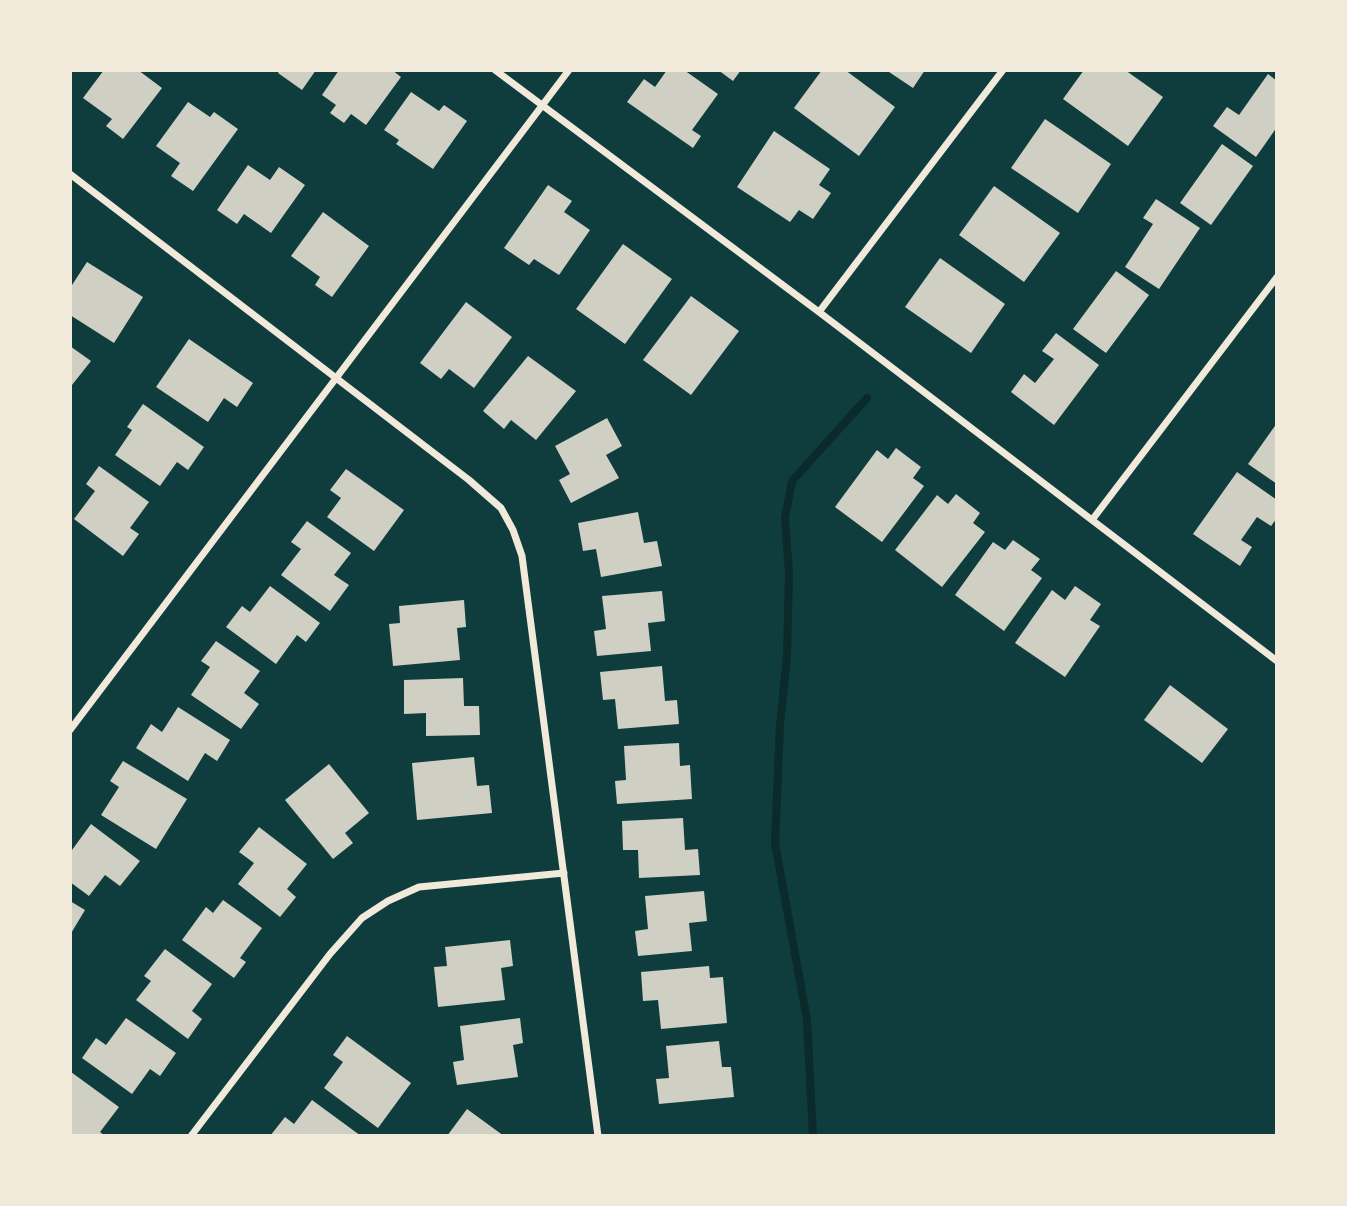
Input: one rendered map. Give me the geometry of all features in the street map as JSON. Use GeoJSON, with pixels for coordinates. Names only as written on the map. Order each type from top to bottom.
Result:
{"type":"FeatureCollection","features":[{"type":"Feature","properties":{"kind":"street"},"geometry":{"type":"LineString","coordinates":[[495,70],[819,312],[1277,661]]}},
{"type":"Feature","properties":{"kind":"street"},"geometry":{"type":"LineString","coordinates":[[70,730],[569,70]]}},
{"type":"Feature","properties":{"kind":"street"},"geometry":{"type":"LineString","coordinates":[[819,312],[1003,70]]}},
{"type":"Feature","properties":{"kind":"street"},"geometry":{"type":"LineString","coordinates":[[70,174],[469,480],[501,508],[513,530],[522,556],[598,1136]]}},
{"type":"Feature","properties":{"kind":"street"},"geometry":{"type":"LineString","coordinates":[[1092,520],[1277,277]]}},
{"type":"Feature","properties":{"kind":"street"},"geometry":{"type":"LineString","coordinates":[[191,1136],[330,954],[362,918],[388,901],[418,887],[564,873]]}},
{"type":"Feature","properties":{"kind":"building"},"geometry":{"type":"Polygon","coordinates":[[[104,70],[138,70],[162,88],[123,139],[106,126],[112,119],[83,98],[104,70]]]}},
{"type":"Feature","properties":{"kind":"building"},"geometry":{"type":"Polygon","coordinates":[[[280,70],[316,70],[302,90],[278,73],[280,70]]]}},
{"type":"Feature","properties":{"kind":"building"},"geometry":{"type":"Polygon","coordinates":[[[339,70],[392,70],[401,77],[366,125],[351,114],[344,123],[330,113],[336,105],[322,95],[339,70]]]}},
{"type":"Feature","properties":{"kind":"building"},"geometry":{"type":"Polygon","coordinates":[[[667,70],[684,70],[718,94],[692,130],[701,136],[693,148],[627,102],[644,79],[655,87],[667,70]]]}},
{"type":"Feature","properties":{"kind":"building"},"geometry":{"type":"Polygon","coordinates":[[[718,70],[741,70],[733,81],[718,70]]]}},
{"type":"Feature","properties":{"kind":"building"},"geometry":{"type":"Polygon","coordinates":[[[822,70],[845,70],[895,107],[859,156],[794,108],[822,70]]]}},
{"type":"Feature","properties":{"kind":"building"},"geometry":{"type":"Polygon","coordinates":[[[886,70],[925,70],[913,88],[886,70]]]}},
{"type":"Feature","properties":{"kind":"building"},"geometry":{"type":"Polygon","coordinates":[[[1084,70],[1125,70],[1163,97],[1128,146],[1063,99],[1084,70]]]}},
{"type":"Feature","properties":{"kind":"building"},"geometry":{"type":"Polygon","coordinates":[[[1268,74],[1277,81],[1277,127],[1256,157],[1213,126],[1227,107],[1239,115],[1268,74]]]}},
{"type":"Feature","properties":{"kind":"building"},"geometry":{"type":"Polygon","coordinates":[[[411,92],[439,111],[444,105],[467,121],[433,169],[396,144],[399,140],[384,130],[411,92]]]}},
{"type":"Feature","properties":{"kind":"building"},"geometry":{"type":"Polygon","coordinates":[[[188,102],[210,117],[214,112],[238,129],[193,191],[171,176],[180,163],[156,146],[188,102]]]}},
{"type":"Feature","properties":{"kind":"building"},"geometry":{"type":"Polygon","coordinates":[[[1045,119],[1111,164],[1078,213],[1011,168],[1045,119]]]}},
{"type":"Feature","properties":{"kind":"building"},"geometry":{"type":"Polygon","coordinates":[[[774,131],[830,169],[819,185],[831,193],[813,219],[799,210],[790,222],[737,187],[774,131]]]}},
{"type":"Feature","properties":{"kind":"building"},"geometry":{"type":"Polygon","coordinates":[[[1222,144],[1253,166],[1211,225],[1180,203],[1222,144]]]}},
{"type":"Feature","properties":{"kind":"building"},"geometry":{"type":"Polygon","coordinates":[[[248,165],[270,180],[279,167],[305,185],[271,233],[244,214],[237,224],[217,210],[248,165]]]}},
{"type":"Feature","properties":{"kind":"building"},"geometry":{"type":"Polygon","coordinates":[[[548,185],[572,201],[564,212],[590,230],[559,275],[534,259],[529,265],[504,248],[548,185]]]}},
{"type":"Feature","properties":{"kind":"building"},"geometry":{"type":"Polygon","coordinates":[[[994,186],[1060,233],[1024,282],[959,235],[994,186]]]}},
{"type":"Feature","properties":{"kind":"building"},"geometry":{"type":"Polygon","coordinates":[[[1156,199],[1200,228],[1159,289],[1125,267],[1153,224],[1143,218],[1156,199]]]}},
{"type":"Feature","properties":{"kind":"building"},"geometry":{"type":"Polygon","coordinates":[[[323,212],[369,246],[332,297],[315,285],[320,277],[291,256],[323,212]]]}},
{"type":"Feature","properties":{"kind":"building"},"geometry":{"type":"Polygon","coordinates":[[[623,244],[672,279],[625,344],[576,309],[623,244]]]}},
{"type":"Feature","properties":{"kind":"building"},"geometry":{"type":"Polygon","coordinates":[[[940,258],[1005,304],[971,353],[905,307],[940,258]]]}},
{"type":"Feature","properties":{"kind":"building"},"geometry":{"type":"Polygon","coordinates":[[[87,262],[143,297],[114,343],[70,315],[70,284],[72,285],[87,262]]]}},
{"type":"Feature","properties":{"kind":"building"},"geometry":{"type":"Polygon","coordinates":[[[1116,271],[1149,295],[1106,353],[1073,329],[1116,271]]]}},
{"type":"Feature","properties":{"kind":"building"},"geometry":{"type":"Polygon","coordinates":[[[691,296],[739,331],[691,395],[643,360],[691,296]]]}},
{"type":"Feature","properties":{"kind":"building"},"geometry":{"type":"Polygon","coordinates":[[[466,302],[512,337],[474,388],[449,369],[441,379],[420,363],[466,302]]]}},
{"type":"Feature","properties":{"kind":"building"},"geometry":{"type":"Polygon","coordinates":[[[1056,333],[1099,365],[1054,425],[1011,392],[1024,374],[1035,383],[1054,359],[1042,351],[1056,333]]]}},
{"type":"Feature","properties":{"kind":"building"},"geometry":{"type":"Polygon","coordinates":[[[189,339],[253,383],[237,407],[224,398],[208,422],[156,387],[189,339]]]}},
{"type":"Feature","properties":{"kind":"building"},"geometry":{"type":"Polygon","coordinates":[[[70,346],[91,361],[72,385],[70,384],[70,346]]]}},
{"type":"Feature","properties":{"kind":"building"},"geometry":{"type":"Polygon","coordinates":[[[528,356],[576,391],[536,440],[511,420],[504,429],[483,411],[528,356]]]}},
{"type":"Feature","properties":{"kind":"building"},"geometry":{"type":"Polygon","coordinates":[[[143,404],[204,447],[188,470],[177,462],[160,486],[115,455],[132,430],[127,427],[143,404]]]}},
{"type":"Feature","properties":{"kind":"building"},"geometry":{"type":"Polygon","coordinates":[[[607,418],[622,446],[606,455],[619,478],[571,503],[559,480],[570,474],[555,446],[607,418]]]}},
{"type":"Feature","properties":{"kind":"building"},"geometry":{"type":"Polygon","coordinates":[[[1277,423],[1277,484],[1248,464],[1277,423]]]}},
{"type":"Feature","properties":{"kind":"building"},"geometry":{"type":"Polygon","coordinates":[[[896,448],[921,467],[913,478],[924,486],[882,542],[835,507],[877,450],[888,459],[896,448]]]}},
{"type":"Feature","properties":{"kind":"building"},"geometry":{"type":"Polygon","coordinates":[[[99,466],[149,502],[130,528],[139,534],[123,556],[74,519],[95,491],[86,484],[99,466]]]}},
{"type":"Feature","properties":{"kind":"building"},"geometry":{"type":"Polygon","coordinates":[[[346,469],[404,510],[374,551],[327,517],[341,498],[330,490],[346,469]]]}},
{"type":"Feature","properties":{"kind":"building"},"geometry":{"type":"Polygon","coordinates":[[[1237,472],[1277,500],[1277,518],[1271,526],[1257,517],[1241,540],[1252,547],[1240,566],[1193,534],[1237,472]]]}},
{"type":"Feature","properties":{"kind":"building"},"geometry":{"type":"Polygon","coordinates":[[[956,494],[980,513],[973,523],[985,532],[942,587],[895,550],[937,495],[948,504],[956,494]]]}},
{"type":"Feature","properties":{"kind":"building"},"geometry":{"type":"Polygon","coordinates":[[[638,512],[644,543],[657,541],[662,566],[601,577],[596,549],[583,551],[578,523],[638,512]]]}},
{"type":"Feature","properties":{"kind":"building"},"geometry":{"type":"Polygon","coordinates":[[[307,521],[351,553],[334,575],[349,585],[330,611],[281,575],[301,549],[291,542],[307,521]]]}},
{"type":"Feature","properties":{"kind":"building"},"geometry":{"type":"Polygon","coordinates":[[[1013,540],[1040,559],[1031,570],[1042,578],[1004,631],[955,595],[993,542],[1005,550],[1013,540]]]}},
{"type":"Feature","properties":{"kind":"building"},"geometry":{"type":"Polygon","coordinates":[[[270,586],[320,623],[306,642],[297,635],[276,664],[226,627],[242,606],[250,612],[270,586]]]}},
{"type":"Feature","properties":{"kind":"building"},"geometry":{"type":"Polygon","coordinates":[[[1075,586],[1101,604],[1090,620],[1100,626],[1065,677],[1015,643],[1052,590],[1065,600],[1075,586]]]}},
{"type":"Feature","properties":{"kind":"building"},"geometry":{"type":"Polygon","coordinates":[[[662,591],[665,621],[648,623],[651,651],[597,656],[594,631],[606,629],[602,596],[662,591]]]}},
{"type":"Feature","properties":{"kind":"building"},"geometry":{"type":"Polygon","coordinates":[[[464,600],[466,627],[457,628],[460,660],[393,666],[389,624],[400,623],[399,606],[464,600]]]}},
{"type":"Feature","properties":{"kind":"building"},"geometry":{"type":"Polygon","coordinates":[[[216,641],[260,671],[244,693],[259,704],[241,729],[191,695],[210,667],[201,661],[216,641]]]}},
{"type":"Feature","properties":{"kind":"building"},"geometry":{"type":"Polygon","coordinates":[[[662,666],[665,701],[677,700],[679,724],[618,729],[615,699],[603,700],[600,672],[662,666]]]}},
{"type":"Feature","properties":{"kind":"building"},"geometry":{"type":"Polygon","coordinates":[[[463,678],[464,706],[479,706],[480,735],[426,736],[426,713],[404,714],[404,680],[463,678]]]}},
{"type":"Feature","properties":{"kind":"building"},"geometry":{"type":"Polygon","coordinates":[[[1170,685],[1228,729],[1202,763],[1144,720],[1170,685]]]}},
{"type":"Feature","properties":{"kind":"building"},"geometry":{"type":"Polygon","coordinates":[[[178,707],[230,740],[217,761],[205,753],[188,781],[136,748],[151,724],[162,732],[178,707]]]}},
{"type":"Feature","properties":{"kind":"building"},"geometry":{"type":"Polygon","coordinates":[[[679,743],[680,766],[690,765],[692,799],[617,804],[615,781],[626,780],[624,746],[679,743]]]}},
{"type":"Feature","properties":{"kind":"building"},"geometry":{"type":"Polygon","coordinates":[[[474,757],[477,786],[489,785],[492,813],[417,820],[412,763],[474,757]]]}},
{"type":"Feature","properties":{"kind":"building"},"geometry":{"type":"Polygon","coordinates":[[[123,761],[187,799],[156,849],[101,815],[119,787],[110,781],[123,761]]]}},
{"type":"Feature","properties":{"kind":"building"},"geometry":{"type":"Polygon","coordinates":[[[329,764],[369,813],[345,833],[353,843],[333,859],[285,800],[329,764]]]}},
{"type":"Feature","properties":{"kind":"building"},"geometry":{"type":"Polygon","coordinates":[[[683,818],[685,850],[698,849],[700,875],[639,878],[638,850],[623,850],[622,821],[683,818]]]}},
{"type":"Feature","properties":{"kind":"building"},"geometry":{"type":"Polygon","coordinates":[[[91,824],[140,861],[120,886],[105,875],[89,896],[70,882],[70,848],[72,850],[91,824]]]}},
{"type":"Feature","properties":{"kind":"building"},"geometry":{"type":"Polygon","coordinates":[[[259,827],[307,864],[287,889],[296,897],[280,917],[238,884],[254,863],[239,852],[259,827]]]}},
{"type":"Feature","properties":{"kind":"building"},"geometry":{"type":"Polygon","coordinates":[[[704,891],[707,921],[689,923],[692,951],[638,956],[635,931],[648,929],[645,896],[704,891]]]}},
{"type":"Feature","properties":{"kind":"building"},"geometry":{"type":"Polygon","coordinates":[[[223,900],[262,928],[240,958],[246,962],[234,978],[182,940],[206,907],[213,913],[223,900]]]}},
{"type":"Feature","properties":{"kind":"building"},"geometry":{"type":"Polygon","coordinates":[[[70,901],[85,910],[70,935],[70,901]]]}},
{"type":"Feature","properties":{"kind":"building"},"geometry":{"type":"Polygon","coordinates":[[[510,940],[513,966],[501,968],[505,1000],[438,1007],[434,967],[447,966],[445,947],[510,940]]]}},
{"type":"Feature","properties":{"kind":"building"},"geometry":{"type":"Polygon","coordinates":[[[165,949],[212,984],[192,1011],[202,1019],[188,1039],[136,1000],[151,981],[144,976],[165,949]]]}},
{"type":"Feature","properties":{"kind":"building"},"geometry":{"type":"Polygon","coordinates":[[[709,966],[710,978],[723,977],[727,1023],[661,1029],[658,1000],[643,1001],[641,972],[709,966]]]}},
{"type":"Feature","properties":{"kind":"building"},"geometry":{"type":"Polygon","coordinates":[[[126,1018],[176,1053],[160,1076],[150,1069],[132,1094],[82,1058],[96,1038],[106,1045],[126,1018]]]}},
{"type":"Feature","properties":{"kind":"building"},"geometry":{"type":"Polygon","coordinates":[[[520,1018],[523,1043],[513,1045],[518,1077],[457,1085],[453,1062],[464,1060],[460,1026],[520,1018]]]}},
{"type":"Feature","properties":{"kind":"building"},"geometry":{"type":"Polygon","coordinates":[[[347,1036],[411,1083],[378,1128],[324,1088],[343,1062],[333,1055],[347,1036]]]}},
{"type":"Feature","properties":{"kind":"building"},"geometry":{"type":"Polygon","coordinates":[[[719,1041],[722,1067],[731,1067],[734,1097],[659,1104],[656,1079],[669,1078],[666,1046],[719,1041]]]}},
{"type":"Feature","properties":{"kind":"building"},"geometry":{"type":"Polygon","coordinates":[[[71,1072],[119,1107],[100,1132],[105,1136],[70,1136],[71,1072]]]}},
{"type":"Feature","properties":{"kind":"building"},"geometry":{"type":"Polygon","coordinates":[[[312,1100],[361,1136],[270,1136],[285,1117],[294,1124],[312,1100]]]}},
{"type":"Feature","properties":{"kind":"building"},"geometry":{"type":"Polygon","coordinates":[[[467,1109],[504,1136],[447,1136],[467,1109]]]}},
{"type":"Feature","properties":{"kind":"waterway"},"geometry":{"type":"LineString","coordinates":[[813,1136],[807,1020],[775,843],[780,725],[787,656],[789,573],[785,518],[792,481],[867,398]]}}]}
